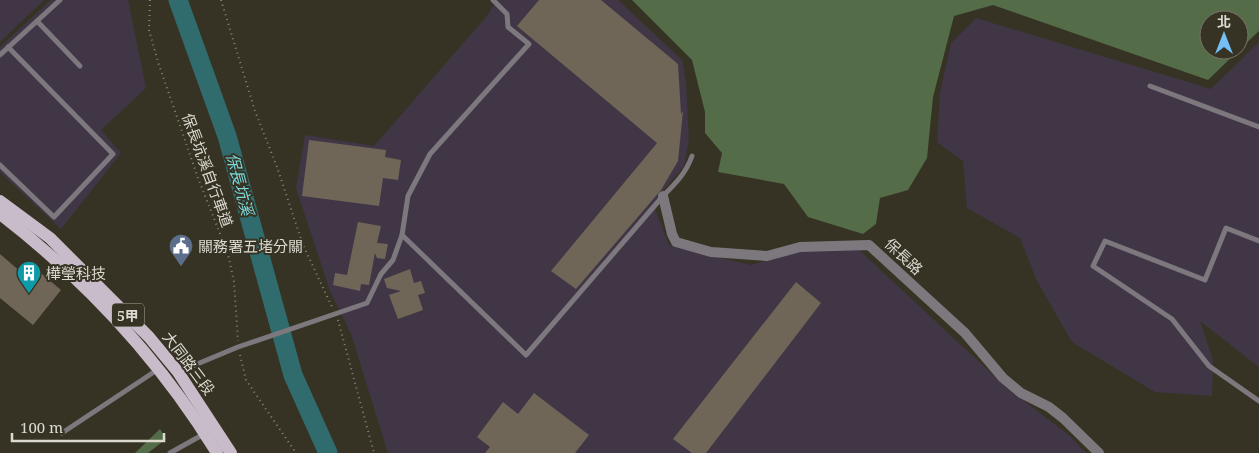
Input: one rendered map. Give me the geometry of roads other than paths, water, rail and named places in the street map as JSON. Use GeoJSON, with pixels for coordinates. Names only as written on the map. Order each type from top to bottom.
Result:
{"type":"FeatureCollection","features":[{"type":"Feature","properties":{"kind":"main road","name":"大同路三段"},"geometry":{"type":"LineString","coordinates":[[0,201],[50,238],[149,337],[178,372],[210,430],[217,453]]}},
{"type":"Feature","properties":{"kind":"main road","name":"大同路三段"},"geometry":{"type":"LineString","coordinates":[[0,214],[43,247],[140,345],[231,453]]}},
{"type":"Feature","properties":{"kind":"street","name":"保長路"},"geometry":{"type":"LineString","coordinates":[[663,196],[672,234],[676,242],[698,249],[728,254],[767,256],[800,247],[869,245],[965,333],[1003,378],[1021,393],[1048,407],[1063,418],[1099,453]]}},
{"type":"Feature","properties":{"kind":"lane"},"geometry":{"type":"LineString","coordinates":[[0,55],[60,0]]}},
{"type":"Feature","properties":{"kind":"lane"},"geometry":{"type":"LineString","coordinates":[[62,433],[162,373],[178,372],[238,347],[367,303],[381,274],[393,260],[402,235],[408,196],[430,154],[529,44],[508,27],[507,14],[493,0]]}},
{"type":"Feature","properties":{"kind":"lane"},"geometry":{"type":"LineString","coordinates":[[37,21],[80,66]]}},
{"type":"Feature","properties":{"kind":"lane"},"geometry":{"type":"LineString","coordinates":[[0,165],[54,218],[113,154],[8,47]]}},
{"type":"Feature","properties":{"kind":"lane"},"geometry":{"type":"LineString","coordinates":[[1150,86],[1259,127]]}},
{"type":"Feature","properties":{"kind":"lane"},"geometry":{"type":"LineString","coordinates":[[402,235],[526,355],[687,170],[692,156]]}},
{"type":"Feature","properties":{"kind":"lane"},"geometry":{"type":"LineString","coordinates":[[1259,241],[1226,228],[1205,280],[1105,241],[1093,266],[1172,319],[1209,366],[1259,401]]}},
{"type":"Feature","properties":{"kind":"lane"},"geometry":{"type":"LineString","coordinates":[[170,453],[210,430]]}},
{"type":"Feature","properties":{"kind":"waterway","name":"保長坑溪"},"geometry":{"type":"LineString","coordinates":[[178,0],[227,136],[293,375],[328,453]]}},
{"type":"Feature","properties":{"kind":"place","name":"關務署五堵分關"},"geometry":{"type":"Point","coordinates":[181,267]}},
{"type":"Feature","properties":{"kind":"place","name":"樺瑩科技"},"geometry":{"type":"Point","coordinates":[29,294]}}]}
